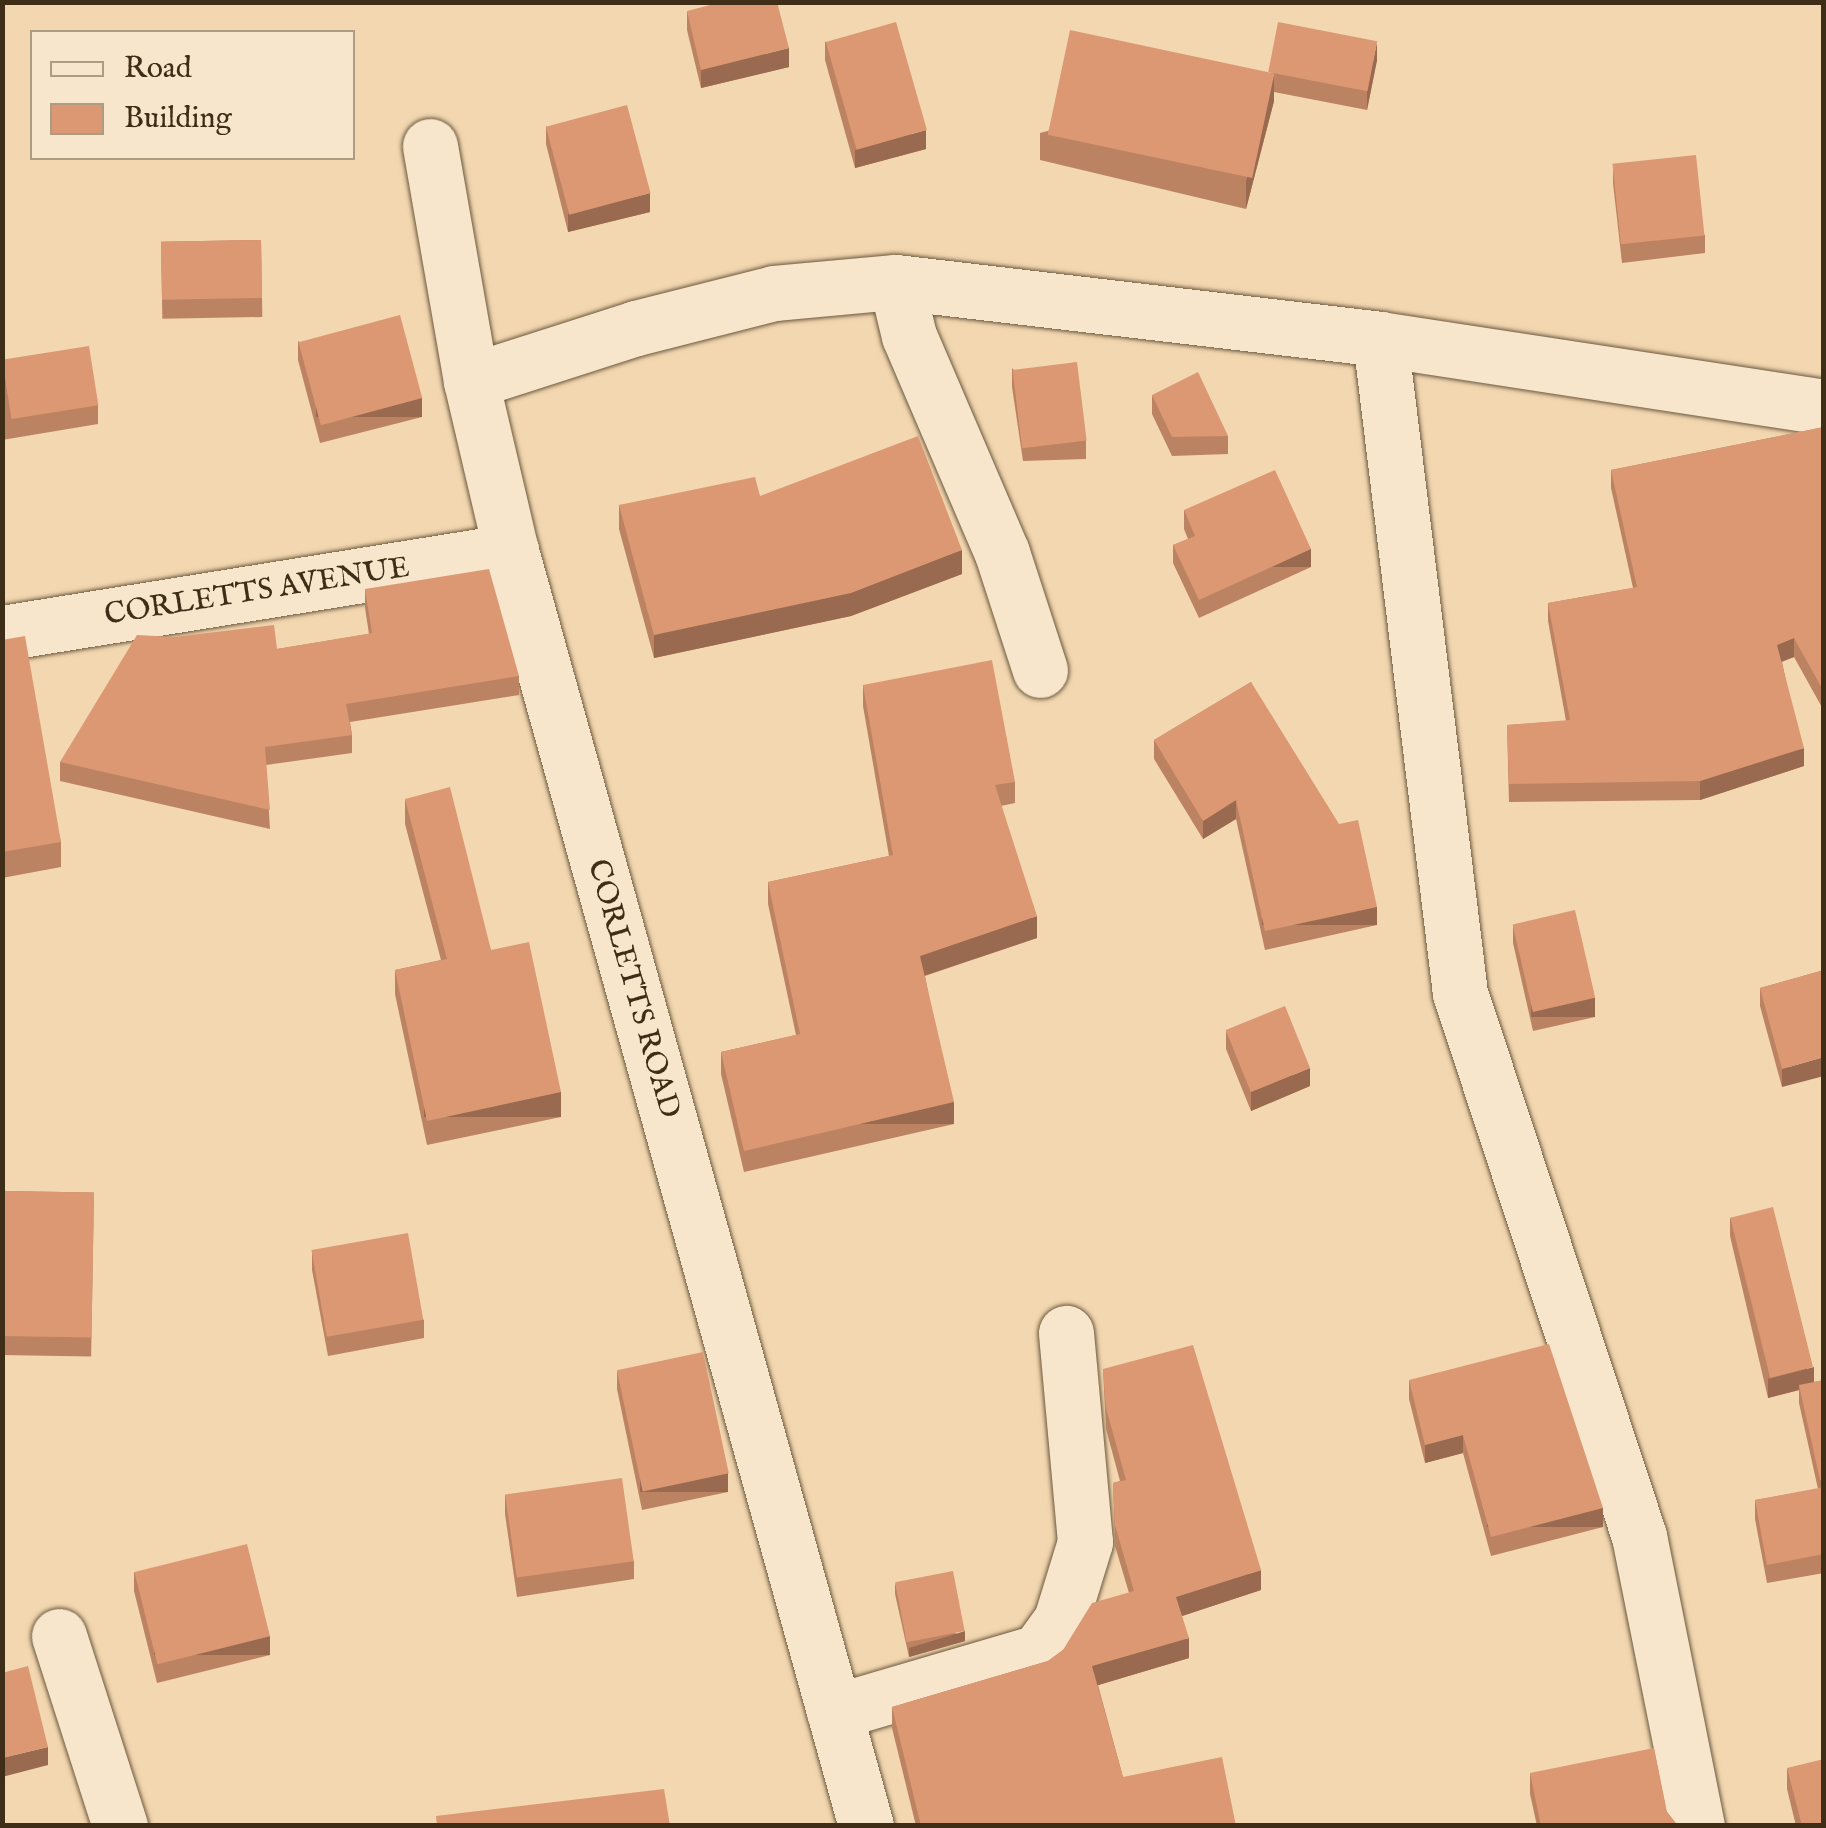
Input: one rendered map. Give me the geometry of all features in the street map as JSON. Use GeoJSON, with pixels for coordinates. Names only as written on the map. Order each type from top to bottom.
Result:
{"type":"FeatureCollection","features":[{"type":"Feature","properties":{"kind":"street","name":"CORLETTS ROAD"},"geometry":{"type":"LineString","coordinates":[[430,146],[471,381],[511,551],[866,1826]]}},
{"type":"Feature","properties":{"kind":"street"},"geometry":{"type":"LineString","coordinates":[[896,282],[910,336],[1002,553],[1040,670]]}},
{"type":"Feature","properties":{"kind":"street"},"geometry":{"type":"LineString","coordinates":[[471,381],[636,328],[774,293],[896,282],[1380,339],[1824,407]]}},
{"type":"Feature","properties":{"kind":"street"},"geometry":{"type":"LineString","coordinates":[[1380,339],[1460,993],[1639,1536],[1698,1826]]}},
{"type":"Feature","properties":{"kind":"street","name":"CORLETTS AVENUE"},"geometry":{"type":"LineString","coordinates":[[2,633],[511,551]]}},
{"type":"Feature","properties":{"kind":"street"},"geometry":{"type":"LineString","coordinates":[[834,1712],[1038,1652],[1061,1620],[1085,1542],[1066,1333]]}},
{"type":"Feature","properties":{"kind":"street"},"geometry":{"type":"LineString","coordinates":[[59,1636],[120,1826]]}},
{"type":"Feature","properties":{"kind":"building"},"geometry":{"type":"Polygon","coordinates":[[[722,2],[777,2],[789,48],[701,70],[687,11],[722,2]]]}},
{"type":"Feature","properties":{"kind":"building"},"geometry":{"type":"Polygon","coordinates":[[[896,22],[927,130],[857,150],[826,42],[896,22]]]}},
{"type":"Feature","properties":{"kind":"building"},"geometry":{"type":"Polygon","coordinates":[[[1278,22],[1377,41],[1367,91],[1268,72],[1278,22]]]}},
{"type":"Feature","properties":{"kind":"building"},"geometry":{"type":"Polygon","coordinates":[[[1070,30],[1274,73],[1252,178],[1048,135],[1070,30]]]}},
{"type":"Feature","properties":{"kind":"building"},"geometry":{"type":"Polygon","coordinates":[[[627,105],[651,193],[569,215],[546,127],[627,105]]]}},
{"type":"Feature","properties":{"kind":"building"},"geometry":{"type":"Polygon","coordinates":[[[1696,155],[1704,236],[1621,244],[1612,164],[1696,155]]]}},
{"type":"Feature","properties":{"kind":"building"},"geometry":{"type":"Polygon","coordinates":[[[261,240],[262,298],[162,300],[161,242],[261,240]]]}},
{"type":"Feature","properties":{"kind":"building"},"geometry":{"type":"Polygon","coordinates":[[[400,315],[422,398],[321,425],[299,342],[400,315]]]}},
{"type":"Feature","properties":{"kind":"building"},"geometry":{"type":"Polygon","coordinates":[[[89,346],[98,405],[11,419],[2,360],[89,346]]]}},
{"type":"Feature","properties":{"kind":"building"},"geometry":{"type":"Polygon","coordinates":[[[1077,362],[1087,440],[1022,448],[1012,370],[1077,362]]]}},
{"type":"Feature","properties":{"kind":"building"},"geometry":{"type":"Polygon","coordinates":[[[1198,372],[1228,436],[1172,437],[1152,395],[1198,372]]]}},
{"type":"Feature","properties":{"kind":"building"},"geometry":{"type":"Polygon","coordinates":[[[1824,427],[1824,692],[1794,638],[1777,645],[1804,748],[1700,781],[1509,784],[1507,725],[1570,720],[1548,603],[1637,587],[1611,470],[1824,427]]]}},
{"type":"Feature","properties":{"kind":"building"},"geometry":{"type":"Polygon","coordinates":[[[918,436],[962,550],[851,593],[654,635],[619,505],[755,477],[760,496],[918,436]]]}},
{"type":"Feature","properties":{"kind":"building"},"geometry":{"type":"Polygon","coordinates":[[[1275,470],[1311,549],[1199,600],[1173,545],[1195,536],[1184,510],[1275,470]]]}},
{"type":"Feature","properties":{"kind":"building"},"geometry":{"type":"Polygon","coordinates":[[[489,569],[519,676],[346,704],[352,735],[265,747],[270,810],[60,762],[137,635],[174,637],[274,625],[277,649],[372,633],[365,589],[489,569]]]}},
{"type":"Feature","properties":{"kind":"building"},"geometry":{"type":"Polygon","coordinates":[[[25,636],[61,842],[2,852],[2,640],[25,636]]]}},
{"type":"Feature","properties":{"kind":"building"},"geometry":{"type":"Polygon","coordinates":[[[992,660],[1015,782],[995,785],[1037,916],[920,956],[954,1102],[744,1151],[721,1052],[800,1034],[768,882],[893,855],[863,685],[992,660]]]}},
{"type":"Feature","properties":{"kind":"building"},"geometry":{"type":"Polygon","coordinates":[[[1251,682],[1339,824],[1358,820],[1377,907],[1265,931],[1236,800],[1203,821],[1154,740],[1251,682]]]}},
{"type":"Feature","properties":{"kind":"building"},"geometry":{"type":"Polygon","coordinates":[[[450,787],[491,950],[529,942],[561,1092],[427,1121],[395,970],[447,959],[405,799],[450,787]]]}},
{"type":"Feature","properties":{"kind":"building"},"geometry":{"type":"Polygon","coordinates":[[[1575,910],[1595,998],[1533,1012],[1513,924],[1575,910]]]}},
{"type":"Feature","properties":{"kind":"building"},"geometry":{"type":"Polygon","coordinates":[[[1824,970],[1824,1057],[1782,1069],[1760,988],[1824,970]]]}},
{"type":"Feature","properties":{"kind":"building"},"geometry":{"type":"Polygon","coordinates":[[[1285,1006],[1310,1068],[1251,1092],[1226,1030],[1285,1006]]]}},
{"type":"Feature","properties":{"kind":"building"},"geometry":{"type":"Polygon","coordinates":[[[2,1191],[94,1193],[91,1338],[2,1336],[2,1191]]]}},
{"type":"Feature","properties":{"kind":"building"},"geometry":{"type":"Polygon","coordinates":[[[1773,1207],[1813,1367],[1770,1378],[1730,1218],[1773,1207]]]}},
{"type":"Feature","properties":{"kind":"building"},"geometry":{"type":"Polygon","coordinates":[[[408,1233],[423,1320],[327,1337],[311,1250],[408,1233]]]}},
{"type":"Feature","properties":{"kind":"building"},"geometry":{"type":"Polygon","coordinates":[[[1549,1344],[1603,1508],[1491,1537],[1463,1435],[1425,1445],[1409,1380],[1549,1344]]]}},
{"type":"Feature","properties":{"kind":"building"},"geometry":{"type":"Polygon","coordinates":[[[1193,1345],[1261,1570],[1176,1597],[1189,1638],[1092,1666],[1123,1777],[1222,1757],[1236,1826],[921,1826],[892,1707],[1048,1661],[1063,1650],[1092,1603],[1134,1591],[1115,1525],[1113,1483],[1126,1480],[1106,1408],[1103,1369],[1193,1345]]]}},
{"type":"Feature","properties":{"kind":"building"},"geometry":{"type":"Polygon","coordinates":[[[703,1352],[729,1473],[643,1492],[617,1370],[703,1352]]]}},
{"type":"Feature","properties":{"kind":"building"},"geometry":{"type":"Polygon","coordinates":[[[1824,1380],[1824,1480],[1820,1480],[1799,1385],[1824,1380]]]}},
{"type":"Feature","properties":{"kind":"building"},"geometry":{"type":"Polygon","coordinates":[[[622,1478],[634,1561],[517,1578],[505,1494],[622,1478]]]}},
{"type":"Feature","properties":{"kind":"building"},"geometry":{"type":"Polygon","coordinates":[[[1824,1487],[1824,1554],[1767,1565],[1755,1500],[1824,1487]]]}},
{"type":"Feature","properties":{"kind":"building"},"geometry":{"type":"Polygon","coordinates":[[[247,1544],[270,1636],[157,1664],[134,1572],[247,1544]]]}},
{"type":"Feature","properties":{"kind":"building"},"geometry":{"type":"Polygon","coordinates":[[[953,1571],[965,1631],[907,1642],[895,1582],[953,1571]]]}},
{"type":"Feature","properties":{"kind":"building"},"geometry":{"type":"Polygon","coordinates":[[[28,1666],[48,1747],[2,1758],[2,1673],[28,1666]]]}},
{"type":"Feature","properties":{"kind":"building"},"geometry":{"type":"Polygon","coordinates":[[[1654,1748],[1667,1812],[1678,1826],[1541,1826],[1530,1773],[1654,1748]]]}},
{"type":"Feature","properties":{"kind":"building"},"geometry":{"type":"Polygon","coordinates":[[[1824,1759],[1824,1826],[1802,1826],[1787,1768],[1824,1759]]]}},
{"type":"Feature","properties":{"kind":"building"},"geometry":{"type":"Polygon","coordinates":[[[664,1789],[670,1826],[437,1826],[436,1816],[664,1789]]]}}]}
